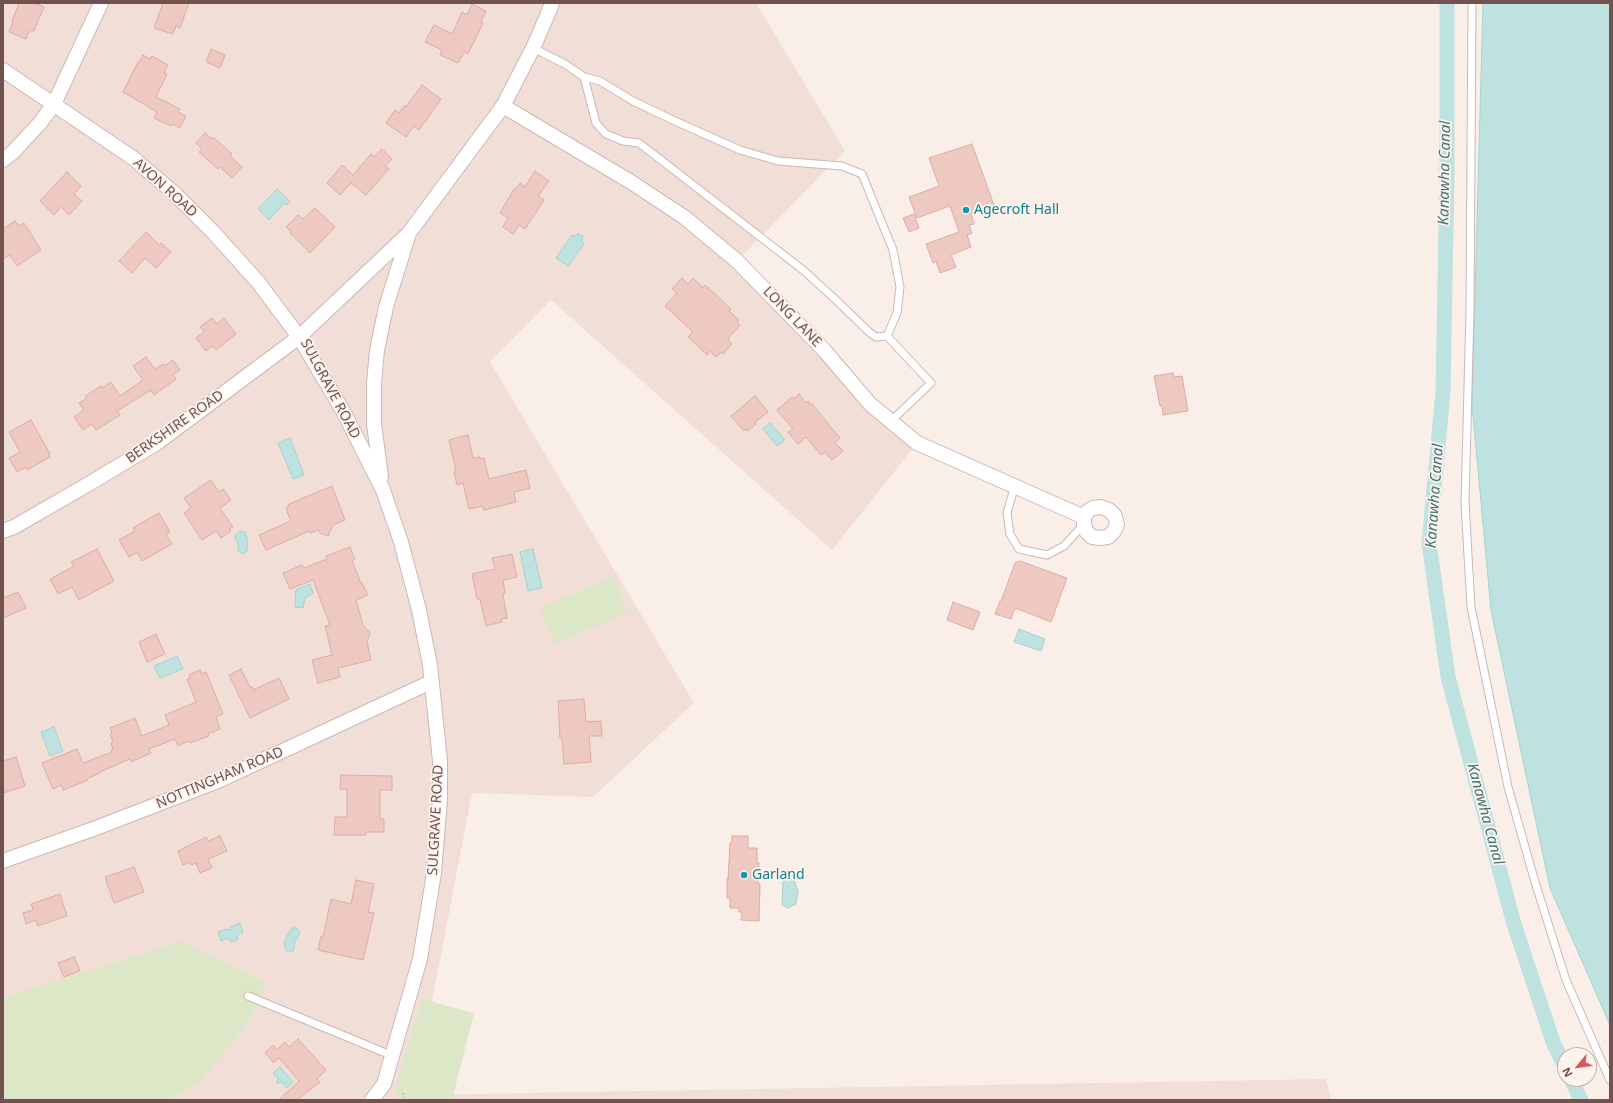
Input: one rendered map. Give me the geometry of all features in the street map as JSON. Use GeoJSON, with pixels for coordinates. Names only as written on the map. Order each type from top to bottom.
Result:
{"type":"FeatureCollection","features":[{"type":"Feature","properties":{"kind":"street"},"geometry":{"type":"LineString","coordinates":[[3,160],[13,152],[40,123],[54,104],[101,3]]}},
{"type":"Feature","properties":{"kind":"street","name":"SULGRAVE ROAD"},"geometry":{"type":"LineString","coordinates":[[372,1100],[384,1084],[420,959],[434,872],[440,799],[440,761],[430,665],[419,610],[401,542],[383,490],[343,411],[300,337],[409,233],[503,106],[532,48],[552,3]]}},
{"type":"Feature","properties":{"kind":"street","name":"AVON ROAD"},"geometry":{"type":"LineString","coordinates":[[3,70],[133,158],[174,193],[258,282],[300,337]]}},
{"type":"Feature","properties":{"kind":"street","name":"LONG LANE"},"geometry":{"type":"LineString","coordinates":[[503,106],[631,182],[684,216],[737,261],[824,350],[870,404],[917,443],[1015,486],[1084,520]]}},
{"type":"Feature","properties":{"kind":"street","name":"SULGRAVE ROAD"},"geometry":{"type":"LineString","coordinates":[[383,490],[374,424],[374,384],[377,350],[386,307],[409,233]]}},
{"type":"Feature","properties":{"kind":"street","name":"BERKSHIRE ROAD"},"geometry":{"type":"LineString","coordinates":[[3,532],[79,490],[157,443],[300,337]]}},
{"type":"Feature","properties":{"kind":"street","name":"NOTTINGHAM ROAD"},"geometry":{"type":"LineString","coordinates":[[3,861],[96,828],[218,781],[431,682]]}},
{"type":"Feature","properties":{"kind":"street"},"geometry":{"type":"LineString","coordinates":[[384,1084],[386,1100]]}},
{"type":"Feature","properties":{"kind":"lane"},"geometry":{"type":"LineString","coordinates":[[1472,3],[1470,310],[1465,503],[1471,607],[1508,787],[1535,882],[1566,980],[1610,1080]]}},
{"type":"Feature","properties":{"kind":"lane"},"geometry":{"type":"LineString","coordinates":[[532,48],[565,64],[584,77],[600,81],[633,101],[740,150],[778,161],[842,166],[862,174],[893,250],[900,287],[897,313],[887,336]]}},
{"type":"Feature","properties":{"kind":"lane"},"geometry":{"type":"LineString","coordinates":[[584,77],[596,123],[606,134],[623,141],[639,143],[803,270],[869,332],[876,337],[887,336]]}},
{"type":"Feature","properties":{"kind":"lane"},"geometry":{"type":"LineString","coordinates":[[887,336],[931,383],[891,422]]}},
{"type":"Feature","properties":{"kind":"lane"},"geometry":{"type":"LineString","coordinates":[[1015,486],[1007,513],[1010,534],[1019,549],[1047,555],[1064,546],[1084,520]]}},
{"type":"Feature","properties":{"kind":"lane"},"geometry":{"type":"LineString","coordinates":[[248,996],[393,1056]]}},
{"type":"Feature","properties":{"kind":"path"},"geometry":{"type":"LineString","coordinates":[[402,1093],[404,1100]]}},
{"type":"Feature","properties":{"kind":"shaded area"},"geometry":{"type":"Polygon","coordinates":[[[3,3],[756,3],[845,151],[737,261],[917,443],[832,550],[551,300],[490,362],[694,703],[593,797],[472,793],[414,1095],[1326,1079],[1331,1100],[3,1100],[3,3]]]}},
{"type":"Feature","properties":{"kind":"green space"},"geometry":{"type":"Polygon","coordinates":[[[613,576],[628,612],[555,644],[540,608],[613,576]]]}},
{"type":"Feature","properties":{"kind":"green space"},"geometry":{"type":"Polygon","coordinates":[[[181,941],[266,982],[251,1018],[199,1084],[166,1100],[3,1100],[3,998],[181,941]]]}},
{"type":"Feature","properties":{"kind":"green space"},"geometry":{"type":"Polygon","coordinates":[[[422,999],[474,1013],[452,1100],[400,1100],[396,1092],[398,1077],[422,999]]]}},
{"type":"Feature","properties":{"kind":"water"},"geometry":{"type":"Polygon","coordinates":[[[1483,3],[1610,3],[1610,1025],[1550,888],[1491,610],[1472,405],[1483,3]]]}},
{"type":"Feature","properties":{"kind":"water"},"geometry":{"type":"Polygon","coordinates":[[[277,189],[290,201],[287,205],[284,203],[269,220],[258,209],[277,189]]]}},
{"type":"Feature","properties":{"kind":"water"},"geometry":{"type":"Polygon","coordinates":[[[578,234],[583,236],[582,242],[584,244],[568,266],[556,258],[572,235],[574,236],[578,234]]]}},
{"type":"Feature","properties":{"kind":"water"},"geometry":{"type":"Polygon","coordinates":[[[770,423],[785,440],[777,446],[763,429],[770,423]]]}},
{"type":"Feature","properties":{"kind":"water"},"geometry":{"type":"Polygon","coordinates":[[[290,438],[304,475],[293,479],[278,443],[290,438]]]}},
{"type":"Feature","properties":{"kind":"water"},"geometry":{"type":"Polygon","coordinates":[[[240,531],[245,532],[248,542],[247,551],[242,554],[238,551],[238,543],[235,538],[236,534],[240,531]]]}},
{"type":"Feature","properties":{"kind":"water"},"geometry":{"type":"Polygon","coordinates":[[[533,549],[542,588],[528,591],[520,552],[533,549]]]}},
{"type":"Feature","properties":{"kind":"water"},"geometry":{"type":"Polygon","coordinates":[[[310,584],[313,593],[305,598],[303,608],[295,607],[296,590],[310,584]]]}},
{"type":"Feature","properties":{"kind":"water"},"geometry":{"type":"Polygon","coordinates":[[[1019,629],[1045,639],[1041,651],[1014,642],[1019,629]]]}},
{"type":"Feature","properties":{"kind":"water"},"geometry":{"type":"Polygon","coordinates":[[[177,656],[183,669],[160,678],[154,666],[177,656]]]}},
{"type":"Feature","properties":{"kind":"water"},"geometry":{"type":"Polygon","coordinates":[[[54,727],[63,751],[50,756],[41,732],[54,727]]]}},
{"type":"Feature","properties":{"kind":"water"},"geometry":{"type":"Polygon","coordinates":[[[789,879],[795,882],[798,892],[796,904],[788,908],[782,905],[783,881],[789,879]]]}},
{"type":"Feature","properties":{"kind":"water"},"geometry":{"type":"Polygon","coordinates":[[[240,923],[243,932],[238,934],[237,940],[231,942],[227,938],[221,941],[218,932],[226,929],[230,930],[231,927],[240,923]]]}},
{"type":"Feature","properties":{"kind":"water"},"geometry":{"type":"Polygon","coordinates":[[[293,928],[297,928],[300,933],[295,941],[293,951],[287,951],[284,942],[293,928]]]}},
{"type":"Feature","properties":{"kind":"water"},"geometry":{"type":"Polygon","coordinates":[[[280,1067],[293,1082],[287,1088],[282,1082],[277,1083],[278,1078],[273,1073],[280,1067]]]}},
{"type":"Feature","properties":{"kind":"building"},"geometry":{"type":"Polygon","coordinates":[[[19,3],[35,3],[44,7],[34,31],[30,30],[26,39],[9,32],[19,3]]]}},
{"type":"Feature","properties":{"kind":"building"},"geometry":{"type":"Polygon","coordinates":[[[163,3],[189,3],[180,28],[176,26],[173,34],[154,28],[163,3]]]}},
{"type":"Feature","properties":{"kind":"building"},"geometry":{"type":"Polygon","coordinates":[[[472,4],[486,11],[481,22],[483,23],[468,54],[464,52],[458,63],[440,55],[442,50],[425,42],[434,25],[452,34],[462,12],[467,15],[472,4]]]}},
{"type":"Feature","properties":{"kind":"building"},"geometry":{"type":"Polygon","coordinates":[[[211,49],[225,55],[220,68],[206,62],[211,49]]]}},
{"type":"Feature","properties":{"kind":"building"},"geometry":{"type":"Polygon","coordinates":[[[143,55],[150,59],[152,56],[168,65],[164,73],[167,74],[156,97],[180,109],[178,112],[186,116],[180,128],[172,124],[171,126],[154,118],[157,112],[123,92],[143,55]]]}},
{"type":"Feature","properties":{"kind":"building"},"geometry":{"type":"Polygon","coordinates":[[[422,85],[441,99],[419,130],[414,126],[406,137],[386,123],[395,110],[399,113],[405,105],[406,107],[422,85]]]}},
{"type":"Feature","properties":{"kind":"building"},"geometry":{"type":"Polygon","coordinates":[[[205,133],[212,139],[213,137],[232,154],[230,156],[242,167],[232,178],[220,167],[218,169],[199,152],[202,149],[196,143],[205,133]]]}},
{"type":"Feature","properties":{"kind":"building","name":"Agecroft Hall"},"geometry":{"type":"Polygon","coordinates":[[[972,144],[994,205],[971,213],[974,224],[969,225],[972,233],[967,235],[971,247],[951,255],[956,267],[940,273],[936,261],[933,263],[926,244],[959,232],[950,206],[917,218],[909,197],[939,186],[929,158],[972,144]]]}},
{"type":"Feature","properties":{"kind":"building"},"geometry":{"type":"Polygon","coordinates":[[[382,149],[392,159],[385,166],[389,169],[366,195],[351,183],[340,195],[327,183],[342,165],[353,175],[371,154],[374,157],[382,149]]]}},
{"type":"Feature","properties":{"kind":"building"},"geometry":{"type":"Polygon","coordinates":[[[535,171],[549,181],[538,196],[544,200],[525,229],[519,225],[513,234],[503,227],[508,218],[500,213],[514,189],[515,190],[520,183],[525,187],[535,171]]]}},
{"type":"Feature","properties":{"kind":"building"},"geometry":{"type":"Polygon","coordinates":[[[67,172],[81,186],[74,194],[82,201],[69,215],[61,207],[54,215],[40,201],[67,172]]]}},
{"type":"Feature","properties":{"kind":"building"},"geometry":{"type":"Polygon","coordinates":[[[315,208],[335,227],[310,253],[286,227],[298,215],[303,219],[315,208]]]}},
{"type":"Feature","properties":{"kind":"building"},"geometry":{"type":"Polygon","coordinates":[[[914,214],[919,228],[909,232],[903,218],[914,214]]]}},
{"type":"Feature","properties":{"kind":"building"},"geometry":{"type":"Polygon","coordinates":[[[15,221],[18,226],[24,223],[41,250],[17,266],[10,255],[3,259],[3,229],[15,221]]]}},
{"type":"Feature","properties":{"kind":"building"},"geometry":{"type":"Polygon","coordinates":[[[146,232],[159,245],[161,243],[171,252],[156,268],[145,258],[132,273],[119,261],[146,232]]]}},
{"type":"Feature","properties":{"kind":"building"},"geometry":{"type":"Polygon","coordinates":[[[682,278],[688,284],[693,278],[703,288],[705,285],[731,309],[729,311],[739,320],[737,322],[740,325],[728,340],[732,344],[723,354],[721,352],[716,357],[710,351],[707,355],[688,337],[693,332],[665,306],[677,293],[672,289],[682,278]]]}},
{"type":"Feature","properties":{"kind":"building"},"geometry":{"type":"Polygon","coordinates":[[[212,318],[217,324],[224,318],[236,334],[216,350],[212,346],[206,351],[196,338],[204,332],[200,327],[212,318]]]}},
{"type":"Feature","properties":{"kind":"building"},"geometry":{"type":"Polygon","coordinates":[[[146,357],[155,369],[163,364],[164,366],[173,360],[180,370],[173,375],[176,379],[154,395],[151,390],[117,411],[120,415],[96,430],[92,424],[83,430],[74,417],[84,410],[79,403],[87,398],[85,396],[101,386],[102,388],[111,382],[120,396],[143,380],[133,366],[146,357]]]}},
{"type":"Feature","properties":{"kind":"building"},"geometry":{"type":"Polygon","coordinates":[[[1173,373],[1174,377],[1182,376],[1188,411],[1163,415],[1154,376],[1173,373]]]}},
{"type":"Feature","properties":{"kind":"building"},"geometry":{"type":"Polygon","coordinates":[[[799,394],[806,403],[808,401],[811,405],[812,404],[840,438],[835,443],[843,451],[832,460],[825,452],[821,455],[806,437],[798,444],[788,432],[793,429],[777,410],[792,397],[794,399],[799,394]]]}},
{"type":"Feature","properties":{"kind":"building"},"geometry":{"type":"Polygon","coordinates":[[[755,396],[768,412],[755,422],[756,424],[748,431],[746,429],[744,431],[731,416],[755,396]]]}},
{"type":"Feature","properties":{"kind":"building"},"geometry":{"type":"Polygon","coordinates":[[[31,420],[50,454],[48,455],[50,457],[27,470],[26,467],[17,472],[9,458],[20,452],[9,432],[31,420]]]}},
{"type":"Feature","properties":{"kind":"building"},"geometry":{"type":"Polygon","coordinates":[[[468,435],[473,458],[484,458],[489,479],[526,470],[530,488],[514,492],[516,502],[484,510],[483,506],[469,509],[463,483],[457,485],[454,472],[456,471],[449,440],[468,435]]]}},
{"type":"Feature","properties":{"kind":"building"},"geometry":{"type":"Polygon","coordinates":[[[211,480],[219,492],[223,489],[231,500],[220,508],[233,527],[229,529],[231,531],[221,538],[216,531],[202,540],[184,513],[191,508],[184,498],[211,480]]]}},
{"type":"Feature","properties":{"kind":"building"},"geometry":{"type":"Polygon","coordinates":[[[332,486],[345,520],[333,525],[328,536],[320,533],[319,530],[310,533],[309,531],[266,550],[259,535],[291,521],[286,509],[289,504],[332,486]]]}},
{"type":"Feature","properties":{"kind":"building"},"geometry":{"type":"Polygon","coordinates":[[[159,513],[170,532],[166,534],[172,544],[142,561],[137,552],[129,557],[119,540],[135,531],[133,528],[159,513]]]}},
{"type":"Feature","properties":{"kind":"building"},"geometry":{"type":"Polygon","coordinates":[[[350,547],[355,559],[352,561],[361,583],[368,595],[356,600],[363,625],[370,633],[367,642],[371,660],[338,668],[340,677],[318,683],[312,660],[332,655],[325,626],[330,625],[313,580],[290,589],[283,573],[302,565],[304,568],[327,559],[326,556],[350,547]]]}},
{"type":"Feature","properties":{"kind":"building"},"geometry":{"type":"Polygon","coordinates":[[[97,549],[114,581],[79,600],[72,587],[58,594],[50,579],[74,566],[71,562],[97,549]]]}},
{"type":"Feature","properties":{"kind":"building"},"geometry":{"type":"Polygon","coordinates":[[[512,554],[517,577],[503,580],[505,593],[503,594],[507,618],[501,619],[502,622],[486,626],[480,599],[477,599],[472,574],[495,569],[492,558],[512,554]]]}},
{"type":"Feature","properties":{"kind":"building"},"geometry":{"type":"Polygon","coordinates":[[[1020,561],[1067,578],[1051,622],[1015,608],[1011,619],[995,614],[1015,563],[1020,561]]]}},
{"type":"Feature","properties":{"kind":"building"},"geometry":{"type":"Polygon","coordinates":[[[18,592],[26,608],[3,618],[3,598],[18,592]]]}},
{"type":"Feature","properties":{"kind":"building"},"geometry":{"type":"Polygon","coordinates":[[[953,602],[980,612],[973,630],[947,620],[953,602]]]}},
{"type":"Feature","properties":{"kind":"building"},"geometry":{"type":"Polygon","coordinates":[[[156,634],[165,654],[147,662],[139,642],[156,634]]]}},
{"type":"Feature","properties":{"kind":"building"},"geometry":{"type":"Polygon","coordinates":[[[241,669],[253,690],[279,678],[289,699],[250,718],[229,675],[241,669]]]}},
{"type":"Feature","properties":{"kind":"building"},"geometry":{"type":"Polygon","coordinates":[[[200,670],[201,674],[206,672],[223,714],[216,717],[220,729],[208,734],[209,736],[190,743],[189,741],[178,746],[175,739],[149,749],[151,753],[131,762],[130,759],[100,772],[87,779],[88,780],[63,790],[61,785],[53,789],[42,763],[77,749],[83,763],[112,752],[111,750],[113,749],[111,743],[113,742],[110,734],[112,733],[110,728],[135,718],[142,736],[169,725],[165,715],[196,702],[187,679],[191,678],[189,675],[200,670]]]}},
{"type":"Feature","properties":{"kind":"building"},"geometry":{"type":"Polygon","coordinates":[[[584,699],[586,722],[601,721],[602,736],[589,736],[591,762],[564,764],[562,738],[560,738],[558,701],[584,699]]]}},
{"type":"Feature","properties":{"kind":"building"},"geometry":{"type":"Polygon","coordinates":[[[16,757],[25,786],[3,793],[3,761],[16,757]]]}},
{"type":"Feature","properties":{"kind":"building"},"geometry":{"type":"Polygon","coordinates":[[[341,775],[392,776],[392,790],[380,790],[380,819],[384,819],[384,832],[366,832],[366,835],[334,835],[335,817],[347,817],[347,789],[340,789],[341,775]]]}},
{"type":"Feature","properties":{"kind":"building"},"geometry":{"type":"Polygon","coordinates":[[[220,836],[227,851],[208,859],[212,868],[200,873],[196,863],[191,865],[190,862],[183,865],[178,851],[206,837],[208,841],[220,836]]]}},
{"type":"Feature","properties":{"kind":"building","name":"Garland"},"geometry":{"type":"Polygon","coordinates":[[[732,836],[748,836],[748,848],[757,848],[757,863],[759,863],[758,884],[760,884],[759,921],[741,920],[742,912],[739,912],[739,908],[730,908],[730,898],[727,898],[727,879],[732,836]]]}},
{"type":"Feature","properties":{"kind":"building"},"geometry":{"type":"Polygon","coordinates":[[[134,867],[144,892],[114,903],[105,877],[134,867]]]}},
{"type":"Feature","properties":{"kind":"building"},"geometry":{"type":"Polygon","coordinates":[[[356,880],[374,884],[368,912],[374,913],[363,960],[318,950],[321,936],[323,937],[331,899],[351,904],[356,880]]]}},
{"type":"Feature","properties":{"kind":"building"},"geometry":{"type":"Polygon","coordinates":[[[60,894],[67,916],[38,926],[36,920],[26,924],[23,913],[33,910],[31,904],[60,894]]]}},
{"type":"Feature","properties":{"kind":"building"},"geometry":{"type":"Polygon","coordinates":[[[74,957],[80,971],[64,977],[58,963],[74,957]]]}},
{"type":"Feature","properties":{"kind":"building"},"geometry":{"type":"Polygon","coordinates":[[[298,1039],[326,1070],[317,1079],[320,1082],[297,1100],[279,1100],[299,1081],[279,1058],[274,1063],[265,1053],[273,1045],[277,1049],[285,1042],[289,1047],[298,1039]]]}},
{"type":"Feature","properties":{"kind":"waterway","name":"Kanawha Canal"},"geometry":{"type":"LineString","coordinates":[[1447,3],[1447,176],[1443,392],[1429,543],[1448,677],[1514,924],[1557,1050]]}},
{"type":"Feature","properties":{"kind":"waterway","name":"Kanawha Canal"},"geometry":{"type":"LineString","coordinates":[[1575,1087],[1581,1100]]}},
{"type":"Feature","properties":{"kind":"place","name":"Agecroft Hall"},"geometry":{"type":"Point","coordinates":[966,210]}},
{"type":"Feature","properties":{"kind":"place","name":"Garland"},"geometry":{"type":"Point","coordinates":[744,875]}}]}
